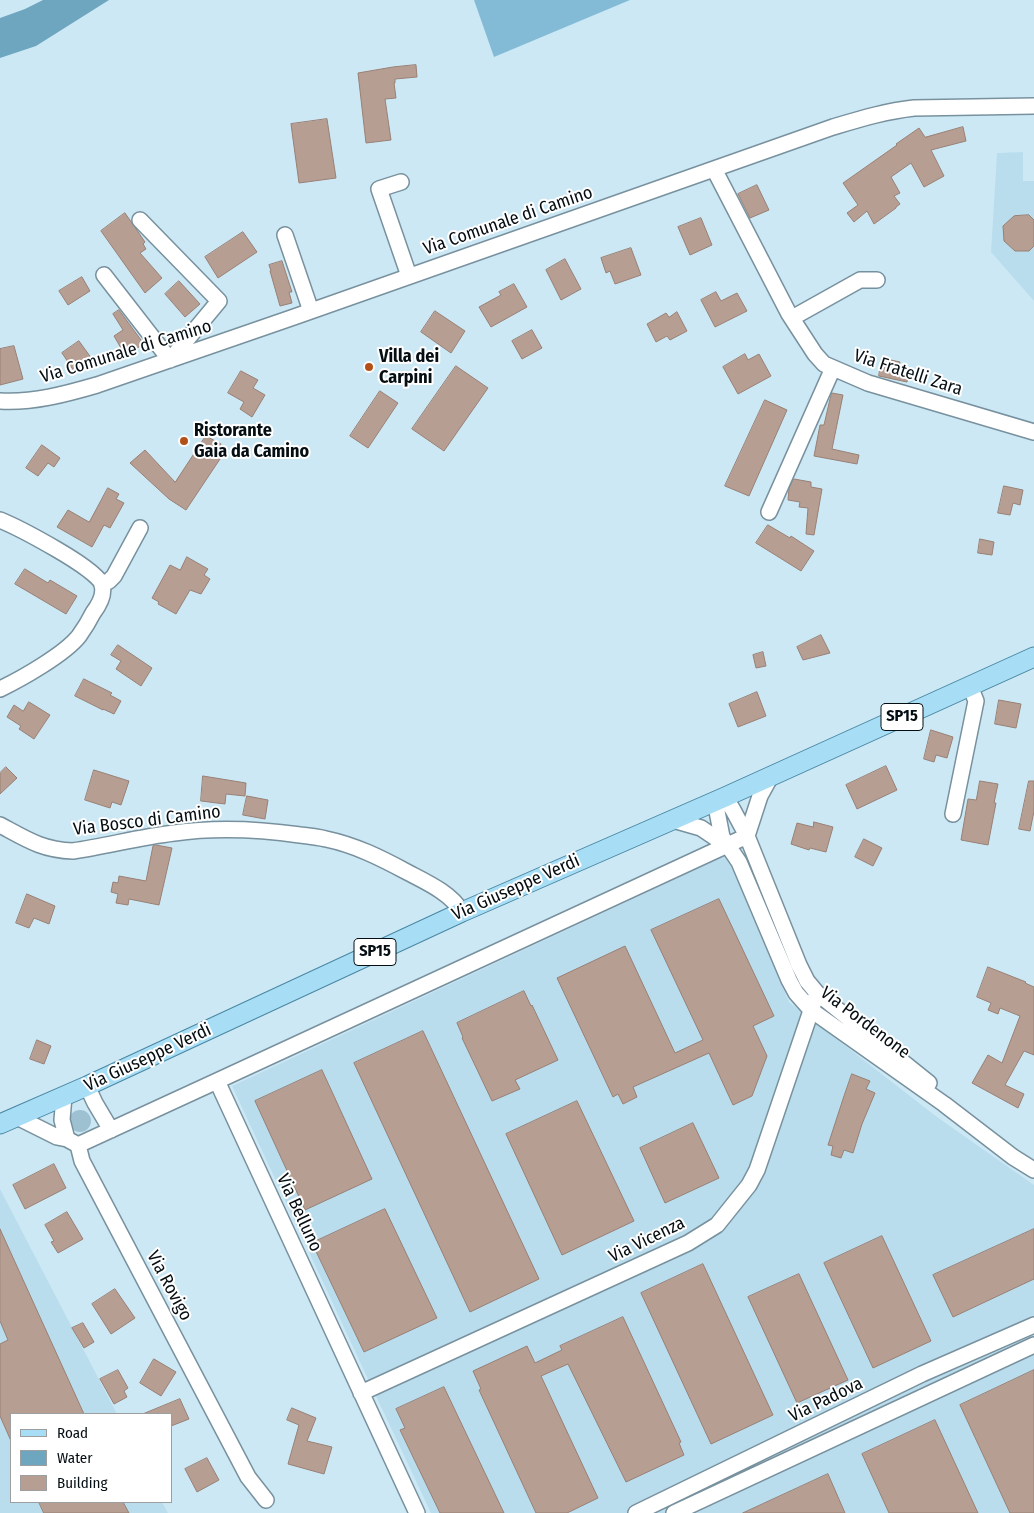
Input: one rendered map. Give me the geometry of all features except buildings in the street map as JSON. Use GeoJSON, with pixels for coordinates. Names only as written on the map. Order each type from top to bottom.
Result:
{"type":"FeatureCollection","features":[{"type":"Feature","properties":{"kind":"main road","name":"Via Giuseppe Verdi"},"geometry":{"type":"LineString","coordinates":[[8,1121],[462,912],[673,820],[1034,657]]}},
{"type":"Feature","properties":{"kind":"street","name":"Via Comunale di Camino"},"geometry":{"type":"LineString","coordinates":[[0,401],[36,400],[69,393],[170,360],[833,127],[895,110],[914,108],[1034,106]]}},
{"type":"Feature","properties":{"kind":"street","name":"Via Fratelli Zara"},"geometry":{"type":"LineString","coordinates":[[714,169],[792,318],[815,354],[824,364],[868,383],[1034,432]]}},
{"type":"Feature","properties":{"kind":"street"},"geometry":{"type":"LineString","coordinates":[[401,182],[378,189],[409,276]]}},
{"type":"Feature","properties":{"kind":"street"},"geometry":{"type":"LineString","coordinates":[[104,275],[170,360],[218,301],[140,220]]}},
{"type":"Feature","properties":{"kind":"street"},"geometry":{"type":"LineString","coordinates":[[285,235],[311,311]]}},
{"type":"Feature","properties":{"kind":"street"},"geometry":{"type":"LineString","coordinates":[[792,318],[860,280],[877,280]]}},
{"type":"Feature","properties":{"kind":"street"},"geometry":{"type":"LineString","coordinates":[[769,512],[833,368]]}},
{"type":"Feature","properties":{"kind":"street"},"geometry":{"type":"LineString","coordinates":[[0,520],[34,537],[85,567],[97,576],[102,584],[102,596],[78,637],[58,654],[0,689]]}},
{"type":"Feature","properties":{"kind":"street"},"geometry":{"type":"LineString","coordinates":[[102,584],[109,582],[114,576],[140,528]]}},
{"type":"Feature","properties":{"kind":"street"},"geometry":{"type":"LineString","coordinates":[[953,814],[976,701],[970,686]]}},
{"type":"Feature","properties":{"kind":"street"},"geometry":{"type":"LineString","coordinates":[[8,1121],[72,1142],[110,1130],[747,836],[760,796],[771,776]]}},
{"type":"Feature","properties":{"kind":"street","name":"Via Pordenone"},"geometry":{"type":"LineString","coordinates":[[720,799],[733,810],[747,836],[807,981],[818,993],[1013,1157],[1034,1170]]}},
{"type":"Feature","properties":{"kind":"street","name":"Via Pordenone"},"geometry":{"type":"LineString","coordinates":[[720,799],[720,829],[726,845],[739,862],[796,993],[811,1010],[952,1106],[1034,1158]]}},
{"type":"Feature","properties":{"kind":"street"},"geometry":{"type":"LineString","coordinates":[[673,820],[701,828],[726,845]]}},
{"type":"Feature","properties":{"kind":"street","name":"Via Bosco di Camino"},"geometry":{"type":"LineString","coordinates":[[0,825],[46,848],[73,851],[175,832],[208,830],[258,830],[326,839],[376,855],[419,878],[458,904],[462,912]]}},
{"type":"Feature","properties":{"kind":"street","name":"Via Vicenza"},"geometry":{"type":"LineString","coordinates":[[361,1393],[688,1243],[717,1224],[745,1190],[757,1170],[818,993]]}},
{"type":"Feature","properties":{"kind":"street","name":"Via Belluno"},"geometry":{"type":"LineString","coordinates":[[217,1081],[417,1513]]}},
{"type":"Feature","properties":{"kind":"street"},"geometry":{"type":"LineString","coordinates":[[87,1086],[110,1130]]}},
{"type":"Feature","properties":{"kind":"street","name":"Via Rovigo"},"geometry":{"type":"LineString","coordinates":[[64,1096],[62,1120],[72,1142],[248,1477],[266,1500]]}},
{"type":"Feature","properties":{"kind":"street","name":"Via Padova"},"geometry":{"type":"LineString","coordinates":[[636,1513],[922,1374],[1033,1328]]}},
{"type":"Feature","properties":{"kind":"street"},"geometry":{"type":"LineString","coordinates":[[674,1513],[1034,1345]]}},
{"type":"Feature","properties":{"kind":"street"},"geometry":{"type":"LineString","coordinates":[[822,1423],[830,1440]]}},
{"type":"Feature","properties":{"kind":"shaded area"},"geometry":{"type":"Polygon","coordinates":[[[474,0],[630,0],[494,57],[474,0]]]}},
{"type":"Feature","properties":{"kind":"shaded area"},"geometry":{"type":"Polygon","coordinates":[[[1023,152],[1023,181],[1034,181],[1034,301],[991,252],[997,153],[1023,152]]]}},
{"type":"Feature","properties":{"kind":"shaded area"},"geometry":{"type":"Polygon","coordinates":[[[727,855],[789,1002],[937,1117],[1034,1185],[1034,1513],[431,1513],[360,1362],[232,1086],[727,855]]]}},
{"type":"Feature","properties":{"kind":"shaded area"},"geometry":{"type":"Polygon","coordinates":[[[76,1110],[84,1110],[91,1117],[91,1125],[84,1132],[76,1132],[69,1125],[69,1117],[76,1110]]]}},
{"type":"Feature","properties":{"kind":"shaded area"},"geometry":{"type":"Polygon","coordinates":[[[0,1189],[116,1413],[10,1413],[10,1503],[163,1503],[168,1513],[0,1513],[0,1189]]]}},
{"type":"Feature","properties":{"kind":"water"},"geometry":{"type":"Polygon","coordinates":[[[43,0],[109,0],[36,46],[0,58],[0,18],[43,0]]]}},
{"type":"Feature","properties":{"kind":"place","name":"Villa dei Carpini"},"geometry":{"type":"Point","coordinates":[369,367]}},
{"type":"Feature","properties":{"kind":"place","name":"Ristorante Gaia da Camino"},"geometry":{"type":"Point","coordinates":[184,441]}}]}
